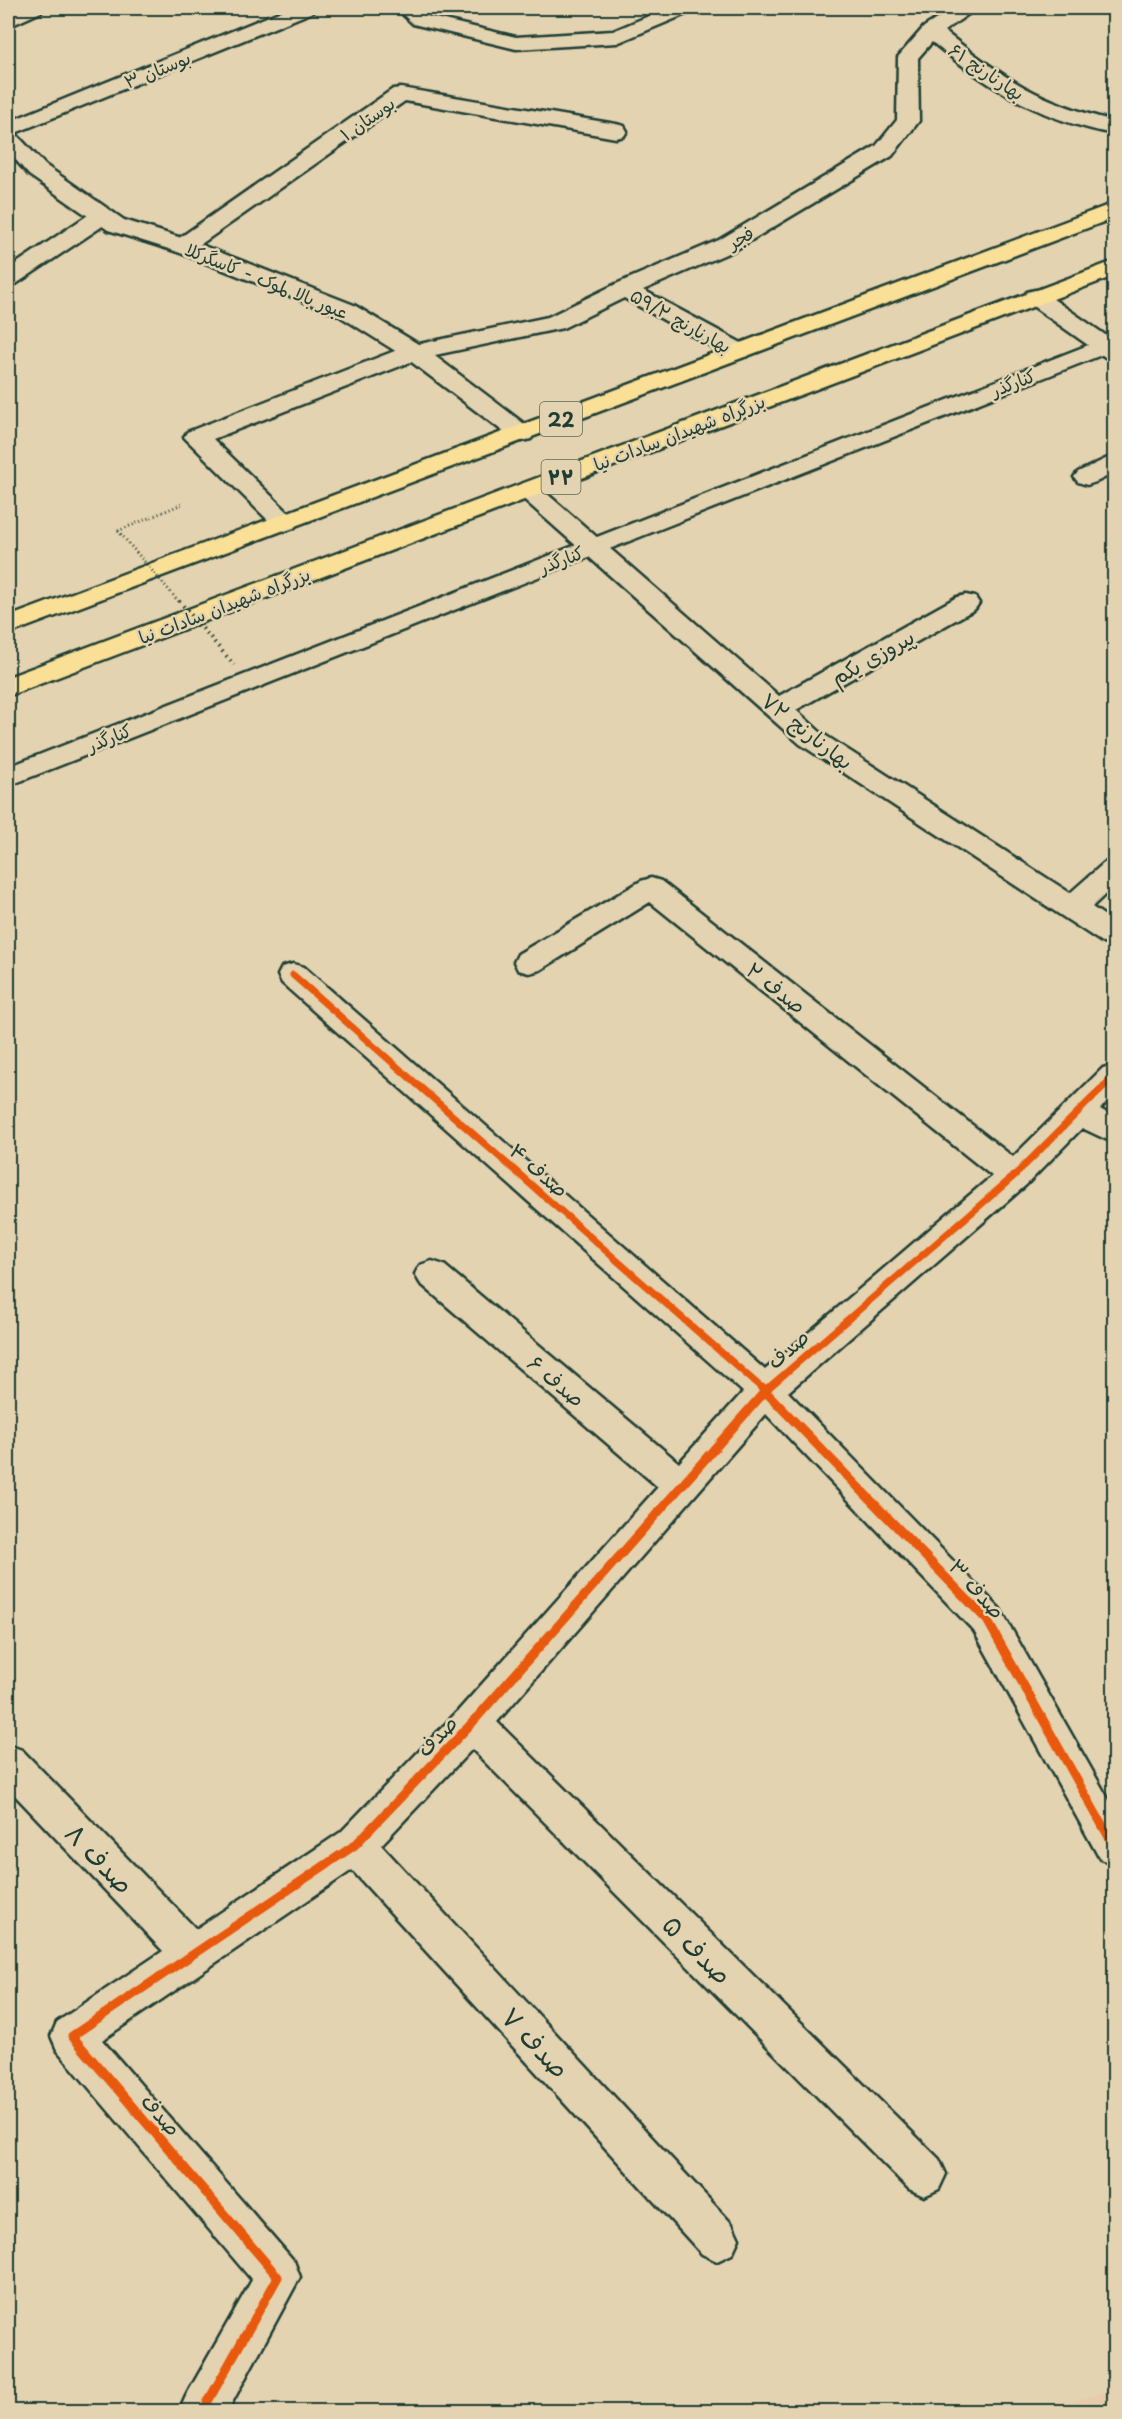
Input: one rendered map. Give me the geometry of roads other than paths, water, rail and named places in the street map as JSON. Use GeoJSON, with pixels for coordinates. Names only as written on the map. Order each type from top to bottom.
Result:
{"type":"FeatureCollection","features":[{"type":"Feature","properties":{"kind":"highway","name":"22"},"geometry":{"type":"LineString","coordinates":[[8,626],[1114,210]]}},
{"type":"Feature","properties":{"kind":"highway","name":"بزرگراه شهیدان سادات نیا"},"geometry":{"type":"LineString","coordinates":[[8,687],[1114,268]]}},
{"type":"Feature","properties":{"kind":"street"},"geometry":{"type":"LineString","coordinates":[[8,21],[34,8]]}},
{"type":"Feature","properties":{"kind":"street","name":"بوستان ۳"},"geometry":{"type":"LineString","coordinates":[[8,130],[306,8]]}},
{"type":"Feature","properties":{"kind":"street"},"geometry":{"type":"LineString","coordinates":[[406,8],[420,20],[516,43],[617,37],[684,8]]}},
{"type":"Feature","properties":{"kind":"street","name":"فجر"},"geometry":{"type":"LineString","coordinates":[[285,523],[196,437],[414,352],[555,323],[624,289],[727,245],[884,151],[908,122],[908,57],[931,31],[968,8]]}},
{"type":"Feature","properties":{"kind":"street","name":"بهارنارنج ۶۱"},"geometry":{"type":"LineString","coordinates":[[931,31],[980,70],[1022,96],[1080,119],[1114,128]]}},
{"type":"Feature","properties":{"kind":"street","name":"بوستان ۱"},"geometry":{"type":"LineString","coordinates":[[183,246],[401,94],[616,131]]}},
{"type":"Feature","properties":{"kind":"street","name":"عبور بالا لموک - کاسگرکلا"},"geometry":{"type":"LineString","coordinates":[[8,139],[37,170],[116,225],[183,246],[346,310],[414,352],[522,434]]}},
{"type":"Feature","properties":{"kind":"street"},"geometry":{"type":"LineString","coordinates":[[8,279],[102,216]]}},
{"type":"Feature","properties":{"kind":"street","name":"بهارنارنج ۵۹/۲"},"geometry":{"type":"LineString","coordinates":[[624,289],[738,351]]}},
{"type":"Feature","properties":{"kind":"street"},"geometry":{"type":"LineString","coordinates":[[1035,297],[1111,347]]}},
{"type":"Feature","properties":{"kind":"street","name":"کنارگذر"},"geometry":{"type":"LineString","coordinates":[[8,777],[593,547],[1111,347]]}},
{"type":"Feature","properties":{"kind":"street"},"geometry":{"type":"LineString","coordinates":[[1087,477],[1114,463]]}},
{"type":"Feature","properties":{"kind":"street","name":"بهارنارنج ۷۲"},"geometry":{"type":"LineString","coordinates":[[528,490],[810,738],[1114,936]]}},
{"type":"Feature","properties":{"kind":"street","name":"پیروزی یکم"},"geometry":{"type":"LineString","coordinates":[[777,709],[966,603]]}},
{"type":"Feature","properties":{"kind":"street"},"geometry":{"type":"LineString","coordinates":[[1072,909],[1114,870]]}},
{"type":"Feature","properties":{"kind":"street","name":"صدف ۲"},"geometry":{"type":"LineString","coordinates":[[529,962],[651,888],[1014,1176]]}},
{"type":"Feature","properties":{"kind":"street","name":"صدف ۴"},"geometry":{"type":"LineString","coordinates":[[292,975],[765,1391]]}},
{"type":"Feature","properties":{"kind":"street","name":"صدف"},"geometry":{"type":"LineString","coordinates":[[202,2412],[278,2277],[72,2036],[355,1845],[472,1723],[765,1391],[1014,1176],[1114,1076]]}},
{"type":"Feature","properties":{"kind":"street"},"geometry":{"type":"LineString","coordinates":[[1078,1112],[1114,1131]]}},
{"type":"Feature","properties":{"kind":"street","name":"صدف ۶"},"geometry":{"type":"LineString","coordinates":[[432,1274],[681,1486]]}},
{"type":"Feature","properties":{"kind":"street","name":"صدف ۳"},"geometry":{"type":"LineString","coordinates":[[765,1391],[987,1620],[1114,1846]]}},
{"type":"Feature","properties":{"kind":"street","name":"صدف ۵"},"geometry":{"type":"LineString","coordinates":[[472,1723],[924,2174]]}},
{"type":"Feature","properties":{"kind":"street","name":"صدف ۸"},"geometry":{"type":"LineString","coordinates":[[8,1762],[193,1954]]}},
{"type":"Feature","properties":{"kind":"street","name":"صدف ۷"},"geometry":{"type":"LineString","coordinates":[[355,1845],[717,2239]]}}]}
